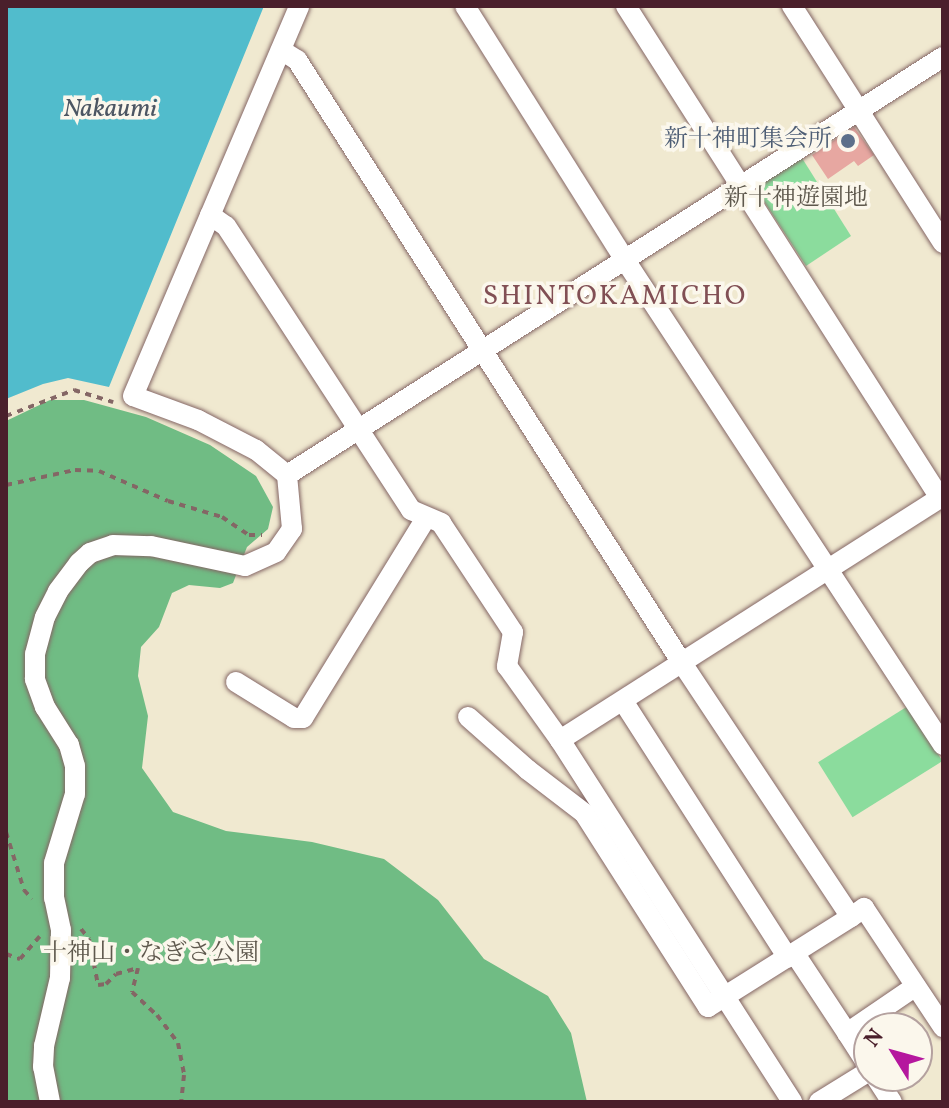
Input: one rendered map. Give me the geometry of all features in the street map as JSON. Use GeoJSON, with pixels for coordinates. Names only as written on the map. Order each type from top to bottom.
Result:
{"type":"FeatureCollection","features":[{"type":"Feature","properties":{"kind":"street"},"geometry":{"type":"LineString","coordinates":[[50,1102],[43,1067],[44,1046],[60,978],[54,863],[75,794],[75,766],[69,745],[45,707],[35,666],[45,617],[58,591],[79,563],[101,547],[151,546],[245,566],[276,552],[286,543],[292,529],[287,475],[256,450],[198,420],[133,396],[299,6]]}},
{"type":"Feature","properties":{"kind":"street"},"geometry":{"type":"LineString","coordinates":[[465,6],[625,260],[943,745]]}},
{"type":"Feature","properties":{"kind":"street"},"geometry":{"type":"LineString","coordinates":[[560,740],[942,497],[739,187],[626,6]]}},
{"type":"Feature","properties":{"kind":"street"},"geometry":{"type":"LineString","coordinates":[[792,6],[943,243]]}},
{"type":"Feature","properties":{"kind":"street"},"geometry":{"type":"LineString","coordinates":[[281,50],[297,60],[682,663],[851,917]]}},
{"type":"Feature","properties":{"kind":"street"},"geometry":{"type":"LineString","coordinates":[[287,475],[943,57]]}},
{"type":"Feature","properties":{"kind":"street"},"geometry":{"type":"LineString","coordinates":[[210,215],[226,226],[411,510],[441,523],[513,632],[507,666],[560,740],[792,1102]]}},
{"type":"Feature","properties":{"kind":"street"},"geometry":{"type":"LineString","coordinates":[[236,682],[294,718],[303,718],[426,518]]}},
{"type":"Feature","properties":{"kind":"street"},"geometry":{"type":"LineString","coordinates":[[623,701],[853,1043]]}},
{"type":"Feature","properties":{"kind":"street"},"geometry":{"type":"LineString","coordinates":[[468,717],[528,770],[584,813],[708,1007],[726,999],[864,908],[943,1027]]}},
{"type":"Feature","properties":{"kind":"street"},"geometry":{"type":"LineString","coordinates":[[847,1033],[916,986]]}},
{"type":"Feature","properties":{"kind":"street"},"geometry":{"type":"LineString","coordinates":[[819,1102],[853,1080]]}},
{"type":"Feature","properties":{"kind":"path"},"geometry":{"type":"LineString","coordinates":[[6,416],[74,390],[117,404],[133,396]]}},
{"type":"Feature","properties":{"kind":"path"},"geometry":{"type":"LineString","coordinates":[[6,485],[75,470],[99,471],[168,501],[222,517],[249,535],[265,535]]}},
{"type":"Feature","properties":{"kind":"path"},"geometry":{"type":"LineString","coordinates":[[6,832],[24,890],[44,912],[67,915],[89,939],[98,985],[106,984],[116,974],[138,968],[132,992],[157,1015],[178,1043],[184,1075],[181,1102]]}},
{"type":"Feature","properties":{"kind":"path"},"geometry":{"type":"LineString","coordinates":[[6,954],[20,959],[57,916]]}},
{"type":"Feature","properties":{"kind":"green space","name":"新十神遊園地"},"geometry":{"type":"Polygon","coordinates":[[[802,158],[851,236],[806,266],[758,192],[759,185],[802,158]]]}},
{"type":"Feature","properties":{"kind":"green space","name":"十神山・なぎさ公園"},"geometry":{"type":"Polygon","coordinates":[[[50,400],[84,400],[146,417],[210,445],[256,476],[273,507],[268,529],[247,547],[233,583],[220,588],[189,585],[172,593],[159,627],[141,647],[138,676],[148,716],[142,768],[173,812],[226,831],[312,842],[384,859],[438,900],[484,959],[548,996],[571,1033],[587,1102],[6,1102],[6,421],[50,400]]]}},
{"type":"Feature","properties":{"kind":"green space"},"geometry":{"type":"Polygon","coordinates":[[[908,706],[942,761],[853,817],[818,762],[908,706]]]}},
{"type":"Feature","properties":{"kind":"water","name":"Nakaumi"},"geometry":{"type":"Polygon","coordinates":[[[6,6],[264,6],[109,387],[68,378],[6,399],[6,6]]]}},
{"type":"Feature","properties":{"kind":"building","name":"新十神町集会所"},"geometry":{"type":"Polygon","coordinates":[[[854,127],[874,155],[858,166],[854,161],[828,179],[812,155],[854,127]]]}},
{"type":"Feature","properties":{"kind":"place","name":"新十神町集会所"},"geometry":{"type":"Point","coordinates":[848,141]}},
{"type":"Feature","properties":{"kind":"district","name":"SHINTOKAMICHO"},"geometry":{"type":"Point","coordinates":[615,297]}}]}
